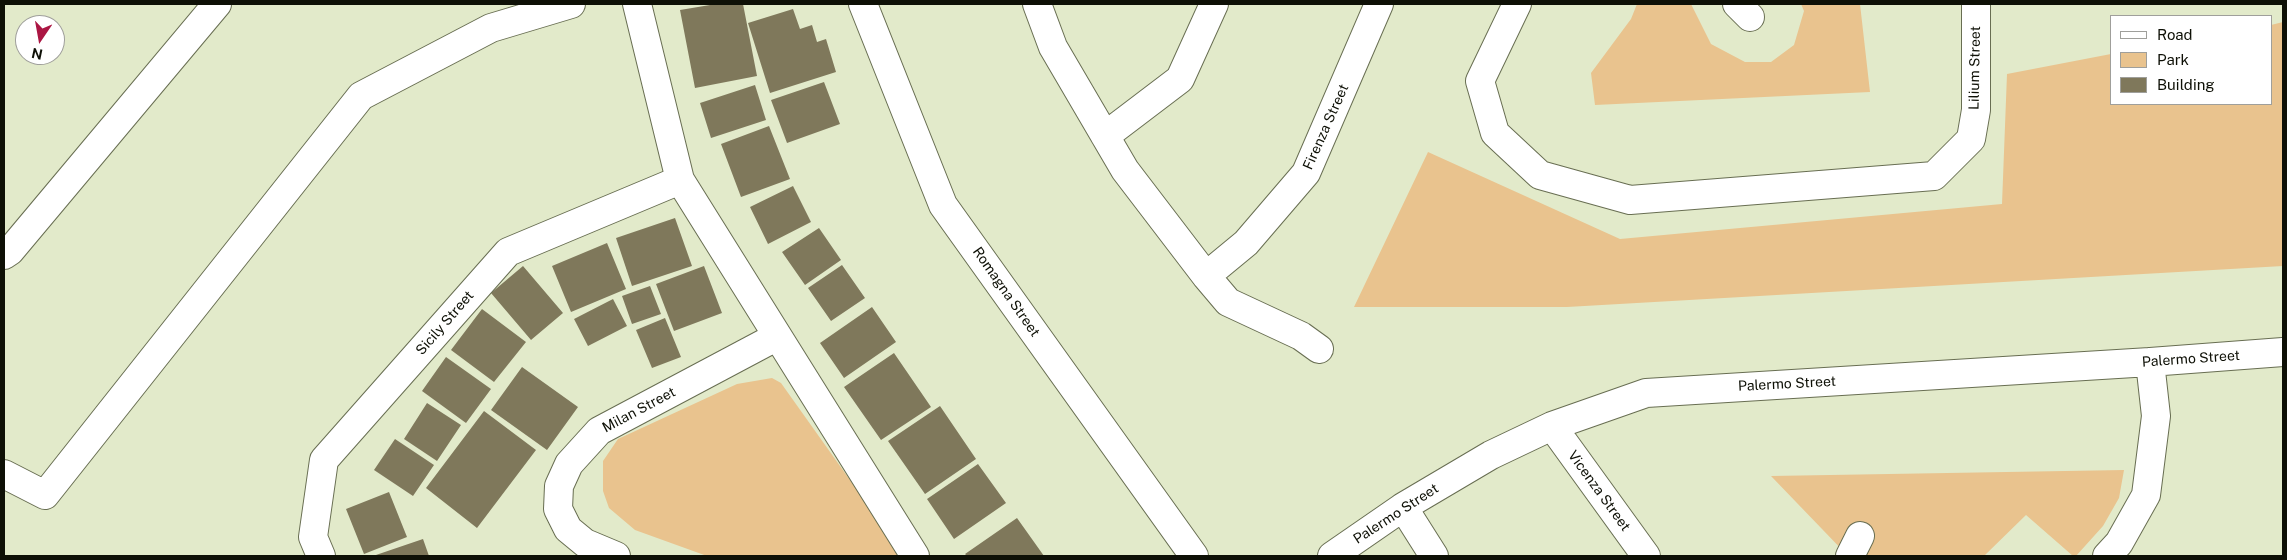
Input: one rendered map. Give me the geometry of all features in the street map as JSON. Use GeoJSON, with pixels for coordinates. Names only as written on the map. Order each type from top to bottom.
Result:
{"type":"FeatureCollection","features":[{"type":"Feature","properties":{"kind":"street"},"geometry":{"type":"LineString","coordinates":[[4,255],[10,251],[218,4]]}},
{"type":"Feature","properties":{"kind":"street"},"geometry":{"type":"LineString","coordinates":[[4,474],[45,494],[361,96],[491,28],[571,4]]}},
{"type":"Feature","properties":{"kind":"street"},"geometry":{"type":"LineString","coordinates":[[637,4],[680,180],[776,337],[915,556]]}},
{"type":"Feature","properties":{"kind":"street","name":"Romagna Street"},"geometry":{"type":"LineString","coordinates":[[863,4],[944,205],[1194,556]]}},
{"type":"Feature","properties":{"kind":"street"},"geometry":{"type":"LineString","coordinates":[[1037,4],[1054,47],[1125,170],[1206,276],[1228,302],[1301,336],[1319,349]]}},
{"type":"Feature","properties":{"kind":"street"},"geometry":{"type":"LineString","coordinates":[[1105,136],[1180,79],[1214,4]]}},
{"type":"Feature","properties":{"kind":"street","name":"Firenza Street"},"geometry":{"type":"LineString","coordinates":[[1206,276],[1246,243],[1306,173],[1379,4]]}},
{"type":"Feature","properties":{"kind":"street","name":"Lilium Street"},"geometry":{"type":"LineString","coordinates":[[1517,4],[1480,81],[1495,133],[1540,175],[1630,200],[1934,176],[1971,139],[1976,110],[1976,4]]}},
{"type":"Feature","properties":{"kind":"street","name":"Sicily Street"},"geometry":{"type":"LineString","coordinates":[[321,556],[312,537],[324,460],[508,252],[680,180]]}},
{"type":"Feature","properties":{"kind":"street","name":"Milan Street"},"geometry":{"type":"LineString","coordinates":[[616,556],[584,544],[568,529],[558,509],[558,494],[559,486],[570,464],[598,431],[776,337]]}},
{"type":"Feature","properties":{"kind":"street","name":"Palermo Street"},"geometry":{"type":"LineString","coordinates":[[1332,556],[1403,508],[1491,455],[1552,426],[1646,393],[2283,352]]}},
{"type":"Feature","properties":{"kind":"street"},"geometry":{"type":"LineString","coordinates":[[2106,556],[2119,543],[2146,495],[2156,416],[2150,362]]}},
{"type":"Feature","properties":{"kind":"street","name":"Vicenza Street"},"geometry":{"type":"LineString","coordinates":[[1552,426],[1646,556]]}},
{"type":"Feature","properties":{"kind":"street"},"geometry":{"type":"LineString","coordinates":[[1403,508],[1434,556]]}},
{"type":"Feature","properties":{"kind":"green space"},"geometry":{"type":"Polygon","coordinates":[[[1637,4],[1691,4],[1711,44],[1745,62],[1771,62],[1794,45],[1804,11],[1801,4],[1860,4],[1870,92],[1595,105],[1591,73],[1631,19],[1637,4]]]}},
{"type":"Feature","properties":{"kind":"green space"},"geometry":{"type":"Polygon","coordinates":[[[2283,22],[2283,266],[1567,307],[1354,307],[1428,152],[1620,239],[2002,204],[2007,74],[2110,54],[2110,105],[2272,105],[2272,25],[2283,22]]]}},
{"type":"Feature","properties":{"kind":"green space"},"geometry":{"type":"Polygon","coordinates":[[[772,378],[781,383],[904,556],[707,556],[635,530],[609,508],[603,491],[603,461],[618,439],[737,384],[772,378]]]}},
{"type":"Feature","properties":{"kind":"green space"},"geometry":{"type":"Polygon","coordinates":[[[2124,470],[2119,498],[2103,526],[2076,556],[2073,556],[2026,515],[1984,556],[1848,556],[1771,476],[2124,470]]]}},
{"type":"Feature","properties":{"kind":"building"},"geometry":{"type":"Polygon","coordinates":[[[716,4],[743,4],[757,76],[695,88],[680,10],[716,4]]]}},
{"type":"Feature","properties":{"kind":"building"},"geometry":{"type":"Polygon","coordinates":[[[793,9],[800,29],[812,25],[817,42],[826,39],[836,72],[770,93],[748,23],[793,9]]]}},
{"type":"Feature","properties":{"kind":"building"},"geometry":{"type":"Polygon","coordinates":[[[824,82],[840,124],[787,143],[771,100],[824,82]]]}},
{"type":"Feature","properties":{"kind":"building"},"geometry":{"type":"Polygon","coordinates":[[[755,85],[766,120],[711,138],[700,103],[755,85]]]}},
{"type":"Feature","properties":{"kind":"building"},"geometry":{"type":"Polygon","coordinates":[[[769,126],[790,179],[741,197],[721,144],[769,126]]]}},
{"type":"Feature","properties":{"kind":"building"},"geometry":{"type":"Polygon","coordinates":[[[793,186],[811,222],[768,244],[750,207],[793,186]]]}},
{"type":"Feature","properties":{"kind":"building"},"geometry":{"type":"Polygon","coordinates":[[[675,218],[692,266],[632,286],[616,238],[675,218]]]}},
{"type":"Feature","properties":{"kind":"building"},"geometry":{"type":"Polygon","coordinates":[[[819,228],[841,260],[805,285],[782,252],[819,228]]]}},
{"type":"Feature","properties":{"kind":"building"},"geometry":{"type":"Polygon","coordinates":[[[607,243],[626,289],[571,312],[552,266],[607,243]]]}},
{"type":"Feature","properties":{"kind":"building"},"geometry":{"type":"Polygon","coordinates":[[[842,265],[865,298],[831,321],[808,288],[842,265]]]}},
{"type":"Feature","properties":{"kind":"building"},"geometry":{"type":"Polygon","coordinates":[[[523,266],[563,313],[531,340],[491,293],[523,266]]]}},
{"type":"Feature","properties":{"kind":"building"},"geometry":{"type":"Polygon","coordinates":[[[704,266],[722,313],[674,331],[656,284],[704,266]]]}},
{"type":"Feature","properties":{"kind":"building"},"geometry":{"type":"Polygon","coordinates":[[[650,286],[661,314],[632,324],[622,296],[650,286]]]}},
{"type":"Feature","properties":{"kind":"building"},"geometry":{"type":"Polygon","coordinates":[[[613,299],[627,326],[588,346],[574,319],[613,299]]]}},
{"type":"Feature","properties":{"kind":"building"},"geometry":{"type":"Polygon","coordinates":[[[872,307],[896,342],[844,378],[820,343],[872,307]]]}},
{"type":"Feature","properties":{"kind":"building"},"geometry":{"type":"Polygon","coordinates":[[[482,309],[526,342],[494,382],[451,350],[482,309]]]}},
{"type":"Feature","properties":{"kind":"building"},"geometry":{"type":"Polygon","coordinates":[[[665,318],[681,357],[652,368],[636,330],[665,318]]]}},
{"type":"Feature","properties":{"kind":"building"},"geometry":{"type":"Polygon","coordinates":[[[894,353],[931,407],[881,440],[844,387],[894,353]]]}},
{"type":"Feature","properties":{"kind":"building"},"geometry":{"type":"Polygon","coordinates":[[[446,357],[491,389],[466,423],[422,391],[446,357]]]}},
{"type":"Feature","properties":{"kind":"building"},"geometry":{"type":"Polygon","coordinates":[[[522,367],[578,407],[547,450],[491,410],[522,367]]]}},
{"type":"Feature","properties":{"kind":"building"},"geometry":{"type":"Polygon","coordinates":[[[427,403],[461,425],[437,461],[404,439],[427,403]]]}},
{"type":"Feature","properties":{"kind":"building"},"geometry":{"type":"Polygon","coordinates":[[[940,406],[976,459],[925,494],[888,441],[940,406]]]}},
{"type":"Feature","properties":{"kind":"building"},"geometry":{"type":"Polygon","coordinates":[[[484,411],[536,450],[477,528],[426,488],[484,411]]]}},
{"type":"Feature","properties":{"kind":"building"},"geometry":{"type":"Polygon","coordinates":[[[395,439],[434,465],[413,496],[374,470],[395,439]]]}},
{"type":"Feature","properties":{"kind":"building"},"geometry":{"type":"Polygon","coordinates":[[[978,464],[1006,503],[954,539],[927,499],[978,464]]]}},
{"type":"Feature","properties":{"kind":"building"},"geometry":{"type":"Polygon","coordinates":[[[389,492],[407,537],[364,554],[346,509],[389,492]]]}},
{"type":"Feature","properties":{"kind":"building"},"geometry":{"type":"Polygon","coordinates":[[[1017,518],[1044,556],[967,556],[965,554],[1017,518]]]}},
{"type":"Feature","properties":{"kind":"building"},"geometry":{"type":"Polygon","coordinates":[[[423,539],[429,556],[373,556],[423,539]]]}}]}
